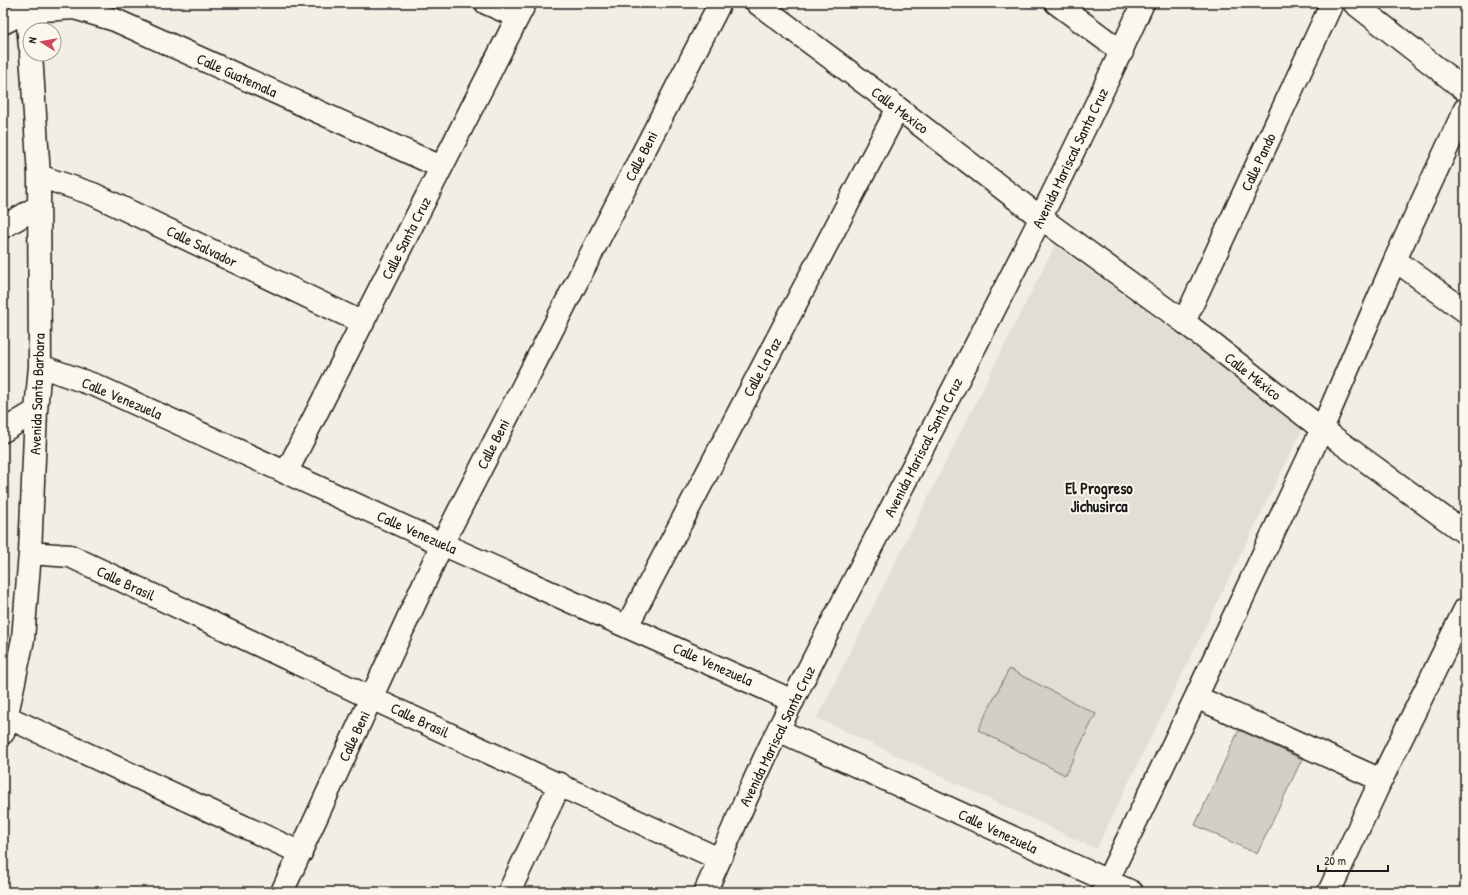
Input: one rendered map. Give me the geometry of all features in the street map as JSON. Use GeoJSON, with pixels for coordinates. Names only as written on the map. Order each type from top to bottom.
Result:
{"type":"FeatureCollection","features":[{"type":"Feature","properties":{"kind":"street"},"geometry":{"type":"LineString","coordinates":[[486,3],[522,10]]}},
{"type":"Feature","properties":{"kind":"street","name":"Calle Beni"},"geometry":{"type":"LineString","coordinates":[[282,892],[442,544],[720,3]]}},
{"type":"Feature","properties":{"kind":"street","name":"Calle Mexico"},"geometry":{"type":"LineString","coordinates":[[757,3],[898,108],[1041,218]]}},
{"type":"Feature","properties":{"kind":"street"},"geometry":{"type":"LineString","coordinates":[[1056,3],[1122,52]]}},
{"type":"Feature","properties":{"kind":"street","name":"Avenida Mariscal Santa Cruz"},"geometry":{"type":"LineString","coordinates":[[709,891],[719,859],[778,730],[1041,218],[1122,52],[1143,3]]}},
{"type":"Feature","properties":{"kind":"street","name":"Calle Pando"},"geometry":{"type":"LineString","coordinates":[[1184,322],[1332,3]]}},
{"type":"Feature","properties":{"kind":"street"},"geometry":{"type":"LineString","coordinates":[[1354,3],[1465,90]]}},
{"type":"Feature","properties":{"kind":"street"},"geometry":{"type":"LineString","coordinates":[[3,23],[27,7],[28,22]]}},
{"type":"Feature","properties":{"kind":"street","name":"Calle Guatemala"},"geometry":{"type":"LineString","coordinates":[[27,7],[74,8],[115,20],[441,167]]}},
{"type":"Feature","properties":{"kind":"street","name":"Calle Santa Cruz"},"geometry":{"type":"LineString","coordinates":[[286,473],[522,10]]}},
{"type":"Feature","properties":{"kind":"street","name":"Avenida Santa Barbara"},"geometry":{"type":"LineString","coordinates":[[5,725],[22,639],[30,553],[36,411],[40,366],[39,176],[32,62]]}},
{"type":"Feature","properties":{"kind":"street","name":"Calle La Paz"},"geometry":{"type":"LineString","coordinates":[[627,626],[898,108]]}},
{"type":"Feature","properties":{"kind":"street"},"geometry":{"type":"LineString","coordinates":[[1105,886],[1322,429],[1395,260],[1465,109]]}},
{"type":"Feature","properties":{"kind":"street","name":"Calle Salvador"},"geometry":{"type":"LineString","coordinates":[[39,176],[93,194],[363,323]]}},
{"type":"Feature","properties":{"kind":"street"},"geometry":{"type":"LineString","coordinates":[[3,227],[39,206]]}},
{"type":"Feature","properties":{"kind":"street","name":"Calle México"},"geometry":{"type":"LineString","coordinates":[[1041,218],[1184,322],[1322,429],[1465,534]]}},
{"type":"Feature","properties":{"kind":"street"},"geometry":{"type":"LineString","coordinates":[[1395,260],[1465,311]]}},
{"type":"Feature","properties":{"kind":"street","name":"Calle Venezuela"},"geometry":{"type":"LineString","coordinates":[[40,366],[97,386],[442,544],[793,701]]}},
{"type":"Feature","properties":{"kind":"street"},"geometry":{"type":"LineString","coordinates":[[3,431],[36,411]]}},
{"type":"Feature","properties":{"kind":"street","name":"Calle Brasil"},"geometry":{"type":"LineString","coordinates":[[30,553],[70,556],[371,698],[560,784],[719,859]]}},
{"type":"Feature","properties":{"kind":"street"},"geometry":{"type":"LineString","coordinates":[[1329,892],[1381,780],[1465,609]]}},
{"type":"Feature","properties":{"kind":"street"},"geometry":{"type":"LineString","coordinates":[[1196,696],[1381,780]]}},
{"type":"Feature","properties":{"kind":"street"},"geometry":{"type":"LineString","coordinates":[[5,725],[300,853]]}},
{"type":"Feature","properties":{"kind":"street","name":"Calle Venezuela"},"geometry":{"type":"LineString","coordinates":[[778,730],[1105,886],[1132,892]]}},
{"type":"Feature","properties":{"kind":"street"},"geometry":{"type":"LineString","coordinates":[[509,892],[560,784]]}},
{"type":"Feature","properties":{"kind":"shaded area"},"geometry":{"type":"Polygon","coordinates":[[[1055,245],[1304,426],[1096,849],[817,718],[1055,245]]]}},
{"type":"Feature","properties":{"kind":"shaded area"},"geometry":{"type":"Polygon","coordinates":[[[1009,669],[1096,714],[1065,775],[978,730],[1009,669]]]}},
{"type":"Feature","properties":{"kind":"shaded area"},"geometry":{"type":"Polygon","coordinates":[[[1239,730],[1302,759],[1257,854],[1195,825],[1239,730]]]}},
{"type":"Feature","properties":{"kind":"district","name":"El Progreso Jichusirca"},"geometry":{"type":"Point","coordinates":[1099,497]}}]}
